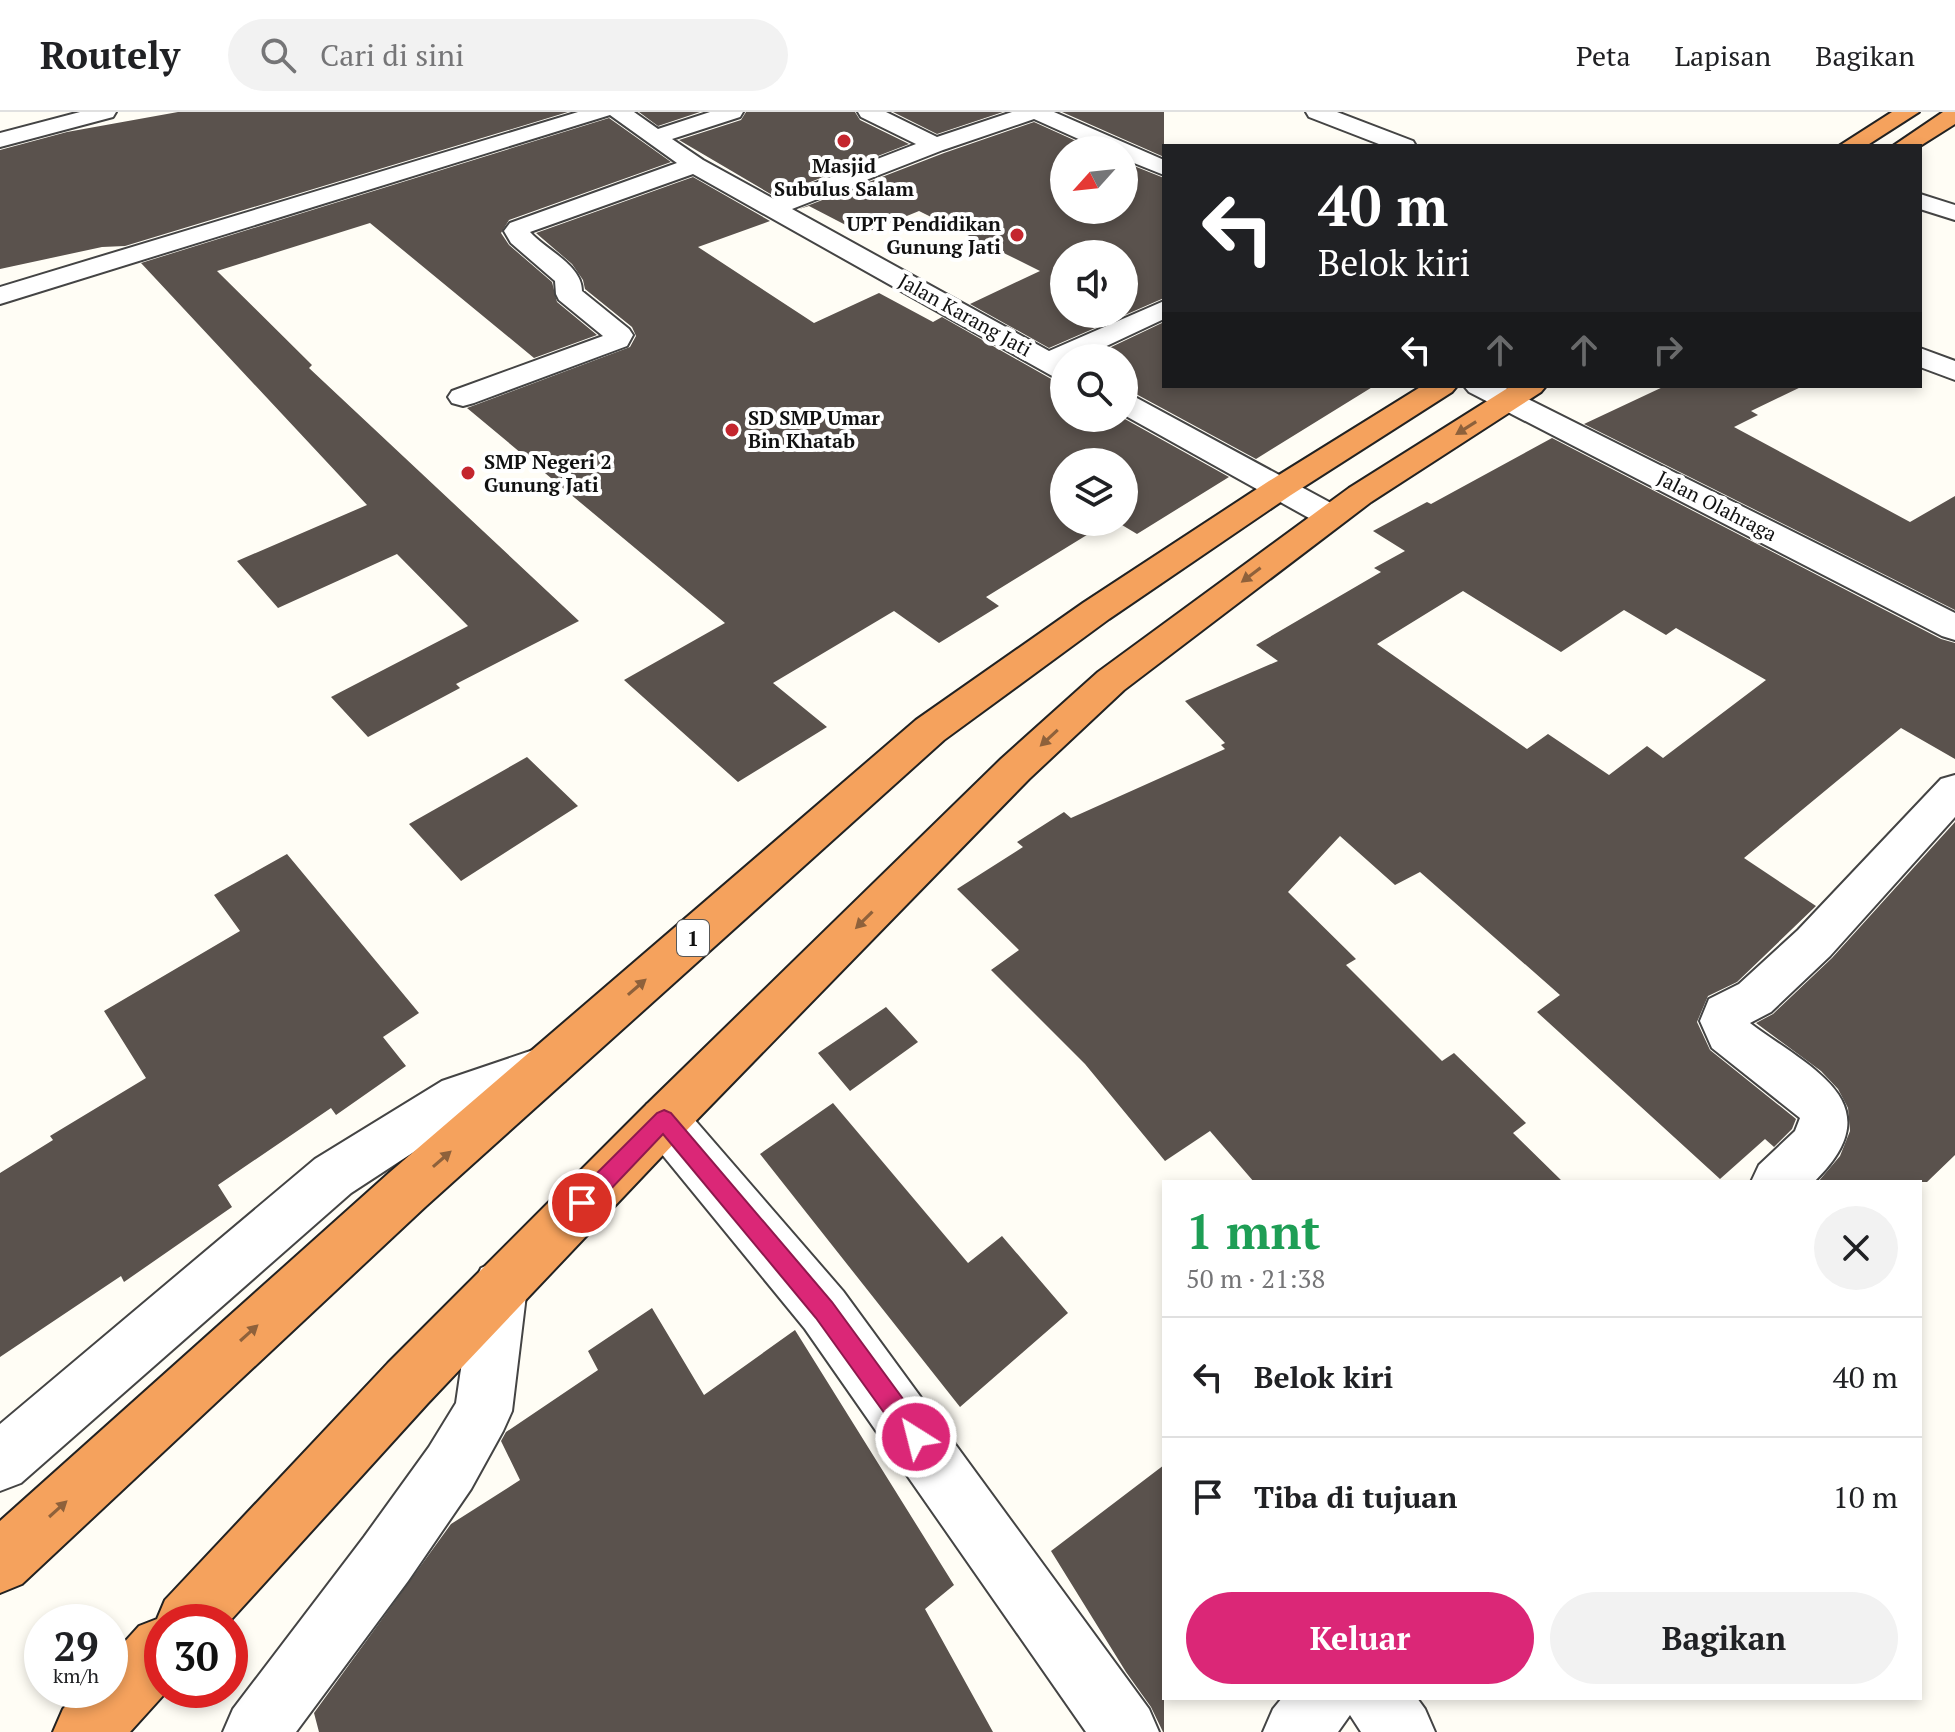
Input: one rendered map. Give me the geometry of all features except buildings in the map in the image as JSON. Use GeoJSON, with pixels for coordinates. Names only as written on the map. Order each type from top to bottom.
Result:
{"type":"FeatureCollection","features":[{"type":"Feature","properties":{"kind":"highway"},"geometry":{"type":"LineString","coordinates":[[1853,144],[1908,112]]}},
{"type":"Feature","properties":{"kind":"highway"},"geometry":{"type":"LineString","coordinates":[[1907,144],[1955,114]]}},
{"type":"Feature","properties":{"kind":"highway","name":"1"},"geometry":{"type":"LineString","coordinates":[[0,1562],[407,1190],[930,730],[1096,611],[1280,488],[1439,388]]}},
{"type":"Feature","properties":{"kind":"highway"},"geometry":{"type":"LineString","coordinates":[[204,1604],[500,1287],[1015,769],[1111,681],[1330,516],[1506,391]]}},
{"type":"Feature","properties":{"kind":"highway"},"geometry":{"type":"LineString","coordinates":[[86,1732],[144,1669]]}},
{"type":"Feature","properties":{"kind":"street"},"geometry":{"type":"LineString","coordinates":[[0,140],[43,120],[105,112]]}},
{"type":"Feature","properties":{"kind":"street"},"geometry":{"type":"LineString","coordinates":[[0,296],[601,112]]}},
{"type":"Feature","properties":{"kind":"street","name":"Jalan Karang Jati"},"geometry":{"type":"LineString","coordinates":[[619,112],[695,165],[1050,363]]}},
{"type":"Feature","properties":{"kind":"street"},"geometry":{"type":"LineString","coordinates":[[654,137],[732,112]]}},
{"type":"Feature","properties":{"kind":"street"},"geometry":{"type":"LineString","coordinates":[[869,112],[935,145]]}},
{"type":"Feature","properties":{"kind":"street"},"geometry":{"type":"LineString","coordinates":[[773,208],[935,145],[1035,112],[1091,136]]}},
{"type":"Feature","properties":{"kind":"street"},"geometry":{"type":"LineString","coordinates":[[1318,112],[1400,144]]}},
{"type":"Feature","properties":{"kind":"street"},"geometry":{"type":"LineString","coordinates":[[1138,157],[1162,167]]}},
{"type":"Feature","properties":{"kind":"street"},"geometry":{"type":"LineString","coordinates":[[463,397],[617,340],[619,335],[569,294],[569,282],[565,276],[520,238],[519,228],[695,165]]}},
{"type":"Feature","properties":{"kind":"street"},"geometry":{"type":"LineString","coordinates":[[1922,202],[1955,213]]}},
{"type":"Feature","properties":{"kind":"street"},"geometry":{"type":"LineString","coordinates":[[1098,344],[1162,310]]}},
{"type":"Feature","properties":{"kind":"street"},"geometry":{"type":"LineString","coordinates":[[1922,358],[1955,371]]}},
{"type":"Feature","properties":{"kind":"street","name":"Jalan Olahraga"},"geometry":{"type":"LineString","coordinates":[[1506,391],[1955,628]]}},
{"type":"Feature","properties":{"kind":"street"},"geometry":{"type":"LineString","coordinates":[[1138,411],[1330,516]]}},
{"type":"Feature","properties":{"kind":"street"},"geometry":{"type":"LineString","coordinates":[[1779,1180],[1818,1141],[1825,1128],[1825,1112],[1729,1034],[1723,1021],[1725,1013],[1755,998],[1814,943],[1955,790]]}},
{"type":"Feature","properties":{"kind":"street"},"geometry":{"type":"LineString","coordinates":[[0,1462],[333,1176],[459,1096],[548,1066]]}},
{"type":"Feature","properties":{"kind":"street"},"geometry":{"type":"LineString","coordinates":[[664,1120],[824,1310],[1126,1732]]}},
{"type":"Feature","properties":{"kind":"street"},"geometry":{"type":"LineString","coordinates":[[256,1732],[386,1559],[450,1468],[483,1411],[500,1287]]}},
{"type":"Feature","properties":{"kind":"street"},"geometry":{"type":"LineString","coordinates":[[1296,1732],[1322,1700]]}},
{"type":"Feature","properties":{"kind":"street"},"geometry":{"type":"LineString","coordinates":[[1377,1700],[1402,1732]]}},
{"type":"Feature","properties":{"kind":"place","name":"Masjid Subulus Salam"},"geometry":{"type":"Point","coordinates":[844,141]}},
{"type":"Feature","properties":{"kind":"place","name":"UPT Pendidikan Gunung Jati"},"geometry":{"type":"Point","coordinates":[1017,235]}},
{"type":"Feature","properties":{"kind":"place","name":"SD SMP Umar Bin Khatab"},"geometry":{"type":"Point","coordinates":[732,430]}},
{"type":"Feature","properties":{"kind":"place","name":"SMP Negeri 2 Gunung Jati"},"geometry":{"type":"Point","coordinates":[468,473]}},
{"type":"Feature","properties":{"kind":"route"},"geometry":{"type":"LineString","coordinates":[[582,1203],[664,1120],[824,1310],[916,1437]]}}]}
